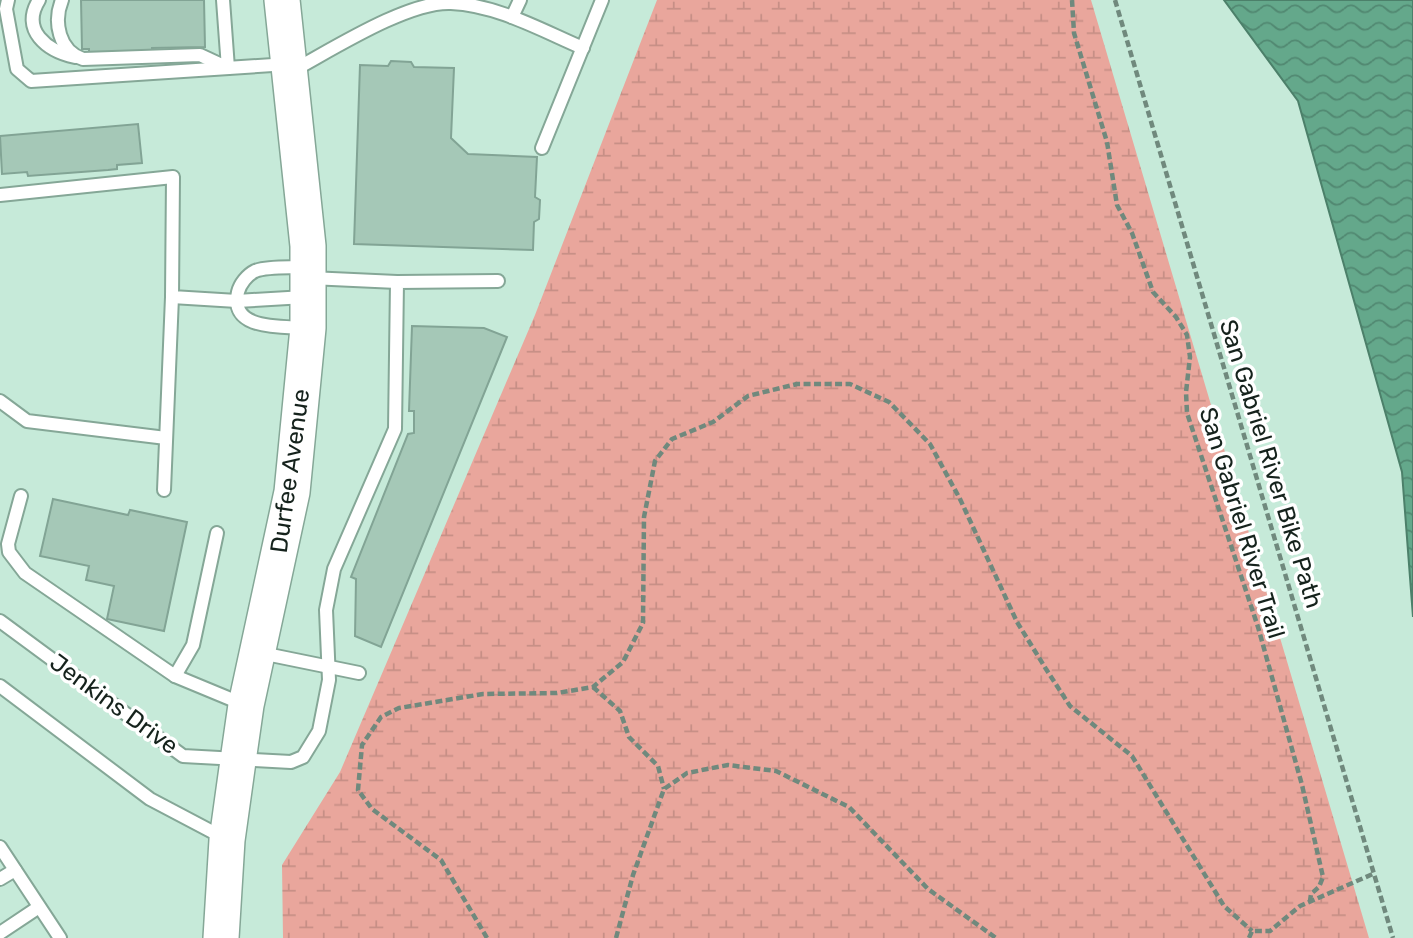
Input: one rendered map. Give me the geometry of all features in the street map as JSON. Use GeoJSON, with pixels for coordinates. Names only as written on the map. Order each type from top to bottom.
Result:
{"type":"FeatureCollection","features":[{"type":"Feature","properties":{"kind":"main road","name":"Durfee Avenue"},"geometry":{"type":"LineString","coordinates":[[221,938],[227,840],[246,705],[292,492],[308,292],[282,0]]}},
{"type":"Feature","properties":{"kind":"lane"},"geometry":{"type":"LineString","coordinates":[[8,0],[6,9],[17,69],[30,81],[228,68],[290,68],[391,19],[432,5],[450,3],[489,9],[583,48]]}},
{"type":"Feature","properties":{"kind":"lane"},"geometry":{"type":"LineString","coordinates":[[39,0],[33,14],[34,33],[43,45],[59,54],[83,58],[200,55],[228,68]]}},
{"type":"Feature","properties":{"kind":"lane"},"geometry":{"type":"LineString","coordinates":[[62,0],[59,28],[62,45],[73,55],[83,58]]}},
{"type":"Feature","properties":{"kind":"lane"},"geometry":{"type":"LineString","coordinates":[[223,0],[228,68]]}},
{"type":"Feature","properties":{"kind":"lane"},"geometry":{"type":"LineString","coordinates":[[512,17],[520,0]]}},
{"type":"Feature","properties":{"kind":"lane"},"geometry":{"type":"LineString","coordinates":[[542,148],[602,0]]}},
{"type":"Feature","properties":{"kind":"lane"},"geometry":{"type":"LineString","coordinates":[[0,195],[173,177],[172,297],[164,490]]}},
{"type":"Feature","properties":{"kind":"lane"},"geometry":{"type":"LineString","coordinates":[[257,270],[308,292],[252,323],[240,313],[237,300],[243,281],[257,270]]}},
{"type":"Feature","properties":{"kind":"lane"},"geometry":{"type":"LineString","coordinates":[[172,297],[237,300],[397,282],[498,281]]}},
{"type":"Feature","properties":{"kind":"lane"},"geometry":{"type":"LineString","coordinates":[[329,667],[326,610],[334,569],[395,429],[397,282]]}},
{"type":"Feature","properties":{"kind":"lane"},"geometry":{"type":"LineString","coordinates":[[0,401],[27,421],[166,438]]}},
{"type":"Feature","properties":{"kind":"lane"},"geometry":{"type":"LineString","coordinates":[[21,496],[8,544],[15,562],[25,573],[175,676],[246,705]]}},
{"type":"Feature","properties":{"kind":"lane"},"geometry":{"type":"LineString","coordinates":[[175,676],[193,645],[217,533]]}},
{"type":"Feature","properties":{"kind":"lane","name":"Jenkins Drive"},"geometry":{"type":"LineString","coordinates":[[0,621],[183,756],[290,762],[303,757],[319,730],[329,667]]}},
{"type":"Feature","properties":{"kind":"lane"},"geometry":{"type":"LineString","coordinates":[[257,652],[359,673]]}},
{"type":"Feature","properties":{"kind":"lane"},"geometry":{"type":"LineString","coordinates":[[0,686],[150,799],[227,840]]}},
{"type":"Feature","properties":{"kind":"lane"},"geometry":{"type":"LineString","coordinates":[[0,847],[60,938]]}},
{"type":"Feature","properties":{"kind":"lane"},"geometry":{"type":"LineString","coordinates":[[0,879],[15,870]]}},
{"type":"Feature","properties":{"kind":"lane"},"geometry":{"type":"LineString","coordinates":[[0,933],[39,907]]}},
{"type":"Feature","properties":{"kind":"path","name":"San Gabriel River Trail"},"geometry":{"type":"LineString","coordinates":[[1072,0],[1074,33],[1107,142],[1117,205],[1132,233],[1153,292],[1176,317],[1187,335],[1190,357],[1186,392],[1188,413],[1258,626],[1302,785],[1323,877],[1319,887],[1311,894],[1310,901]]}},
{"type":"Feature","properties":{"kind":"path","name":"San Gabriel River Bike Path"},"geometry":{"type":"LineString","coordinates":[[1115,0],[1393,938]]}},
{"type":"Feature","properties":{"kind":"path"},"geometry":{"type":"LineString","coordinates":[[487,938],[441,860],[372,809],[358,790],[362,746],[382,718],[399,708],[482,694],[557,693],[593,687],[623,662],[643,623],[644,517],[654,461],[672,439],[713,422],[748,396],[797,384],[850,384],[889,402],[930,444],[960,499],[1017,622],[1045,669],[1070,706],[1132,756],[1217,896],[1252,931],[1270,931],[1288,913],[1375,873]]}},
{"type":"Feature","properties":{"kind":"path"},"geometry":{"type":"LineString","coordinates":[[593,687],[620,711],[629,737],[658,766],[664,789]]}},
{"type":"Feature","properties":{"kind":"path"},"geometry":{"type":"LineString","coordinates":[[616,938],[652,816],[664,789],[687,773],[728,765],[776,771],[849,807],[928,889],[996,938]]}},
{"type":"Feature","properties":{"kind":"path"},"geometry":{"type":"LineString","coordinates":[[1250,938],[1252,931]]}},
{"type":"Feature","properties":{"kind":"path"},"geometry":{"type":"LineString","coordinates":[[1270,931],[1272,938]]}},
{"type":"Feature","properties":{"kind":"green space"},"geometry":{"type":"Polygon","coordinates":[[[657,0],[1091,0],[1369,938],[283,938],[282,865],[340,772],[535,315],[657,0]]]}},
{"type":"Feature","properties":{"kind":"water"},"geometry":{"type":"Polygon","coordinates":[[[1224,0],[1413,0],[1413,617],[1402,472],[1298,101],[1224,0]]]}},
{"type":"Feature","properties":{"kind":"building"},"geometry":{"type":"Polygon","coordinates":[[[81,0],[204,0],[205,47],[152,48],[152,54],[89,55],[89,49],[82,49],[81,0]]]}},
{"type":"Feature","properties":{"kind":"building"},"geometry":{"type":"Polygon","coordinates":[[[391,61],[411,62],[414,67],[454,68],[451,138],[468,154],[537,157],[535,197],[540,200],[539,219],[534,222],[533,250],[354,244],[360,65],[388,66],[391,61]]]}},
{"type":"Feature","properties":{"kind":"building"},"geometry":{"type":"Polygon","coordinates":[[[138,124],[142,163],[117,165],[117,169],[108,170],[28,176],[27,172],[2,174],[0,136],[138,124]]]}},
{"type":"Feature","properties":{"kind":"building"},"geometry":{"type":"Polygon","coordinates":[[[412,326],[484,328],[507,337],[381,647],[355,636],[356,579],[351,577],[408,434],[414,433],[414,411],[409,411],[412,326]]]}},
{"type":"Feature","properties":{"kind":"building"},"geometry":{"type":"Polygon","coordinates":[[[53,499],[128,515],[130,510],[187,522],[164,631],[107,619],[114,586],[86,580],[89,566],[40,556],[53,499]]]}}]}
